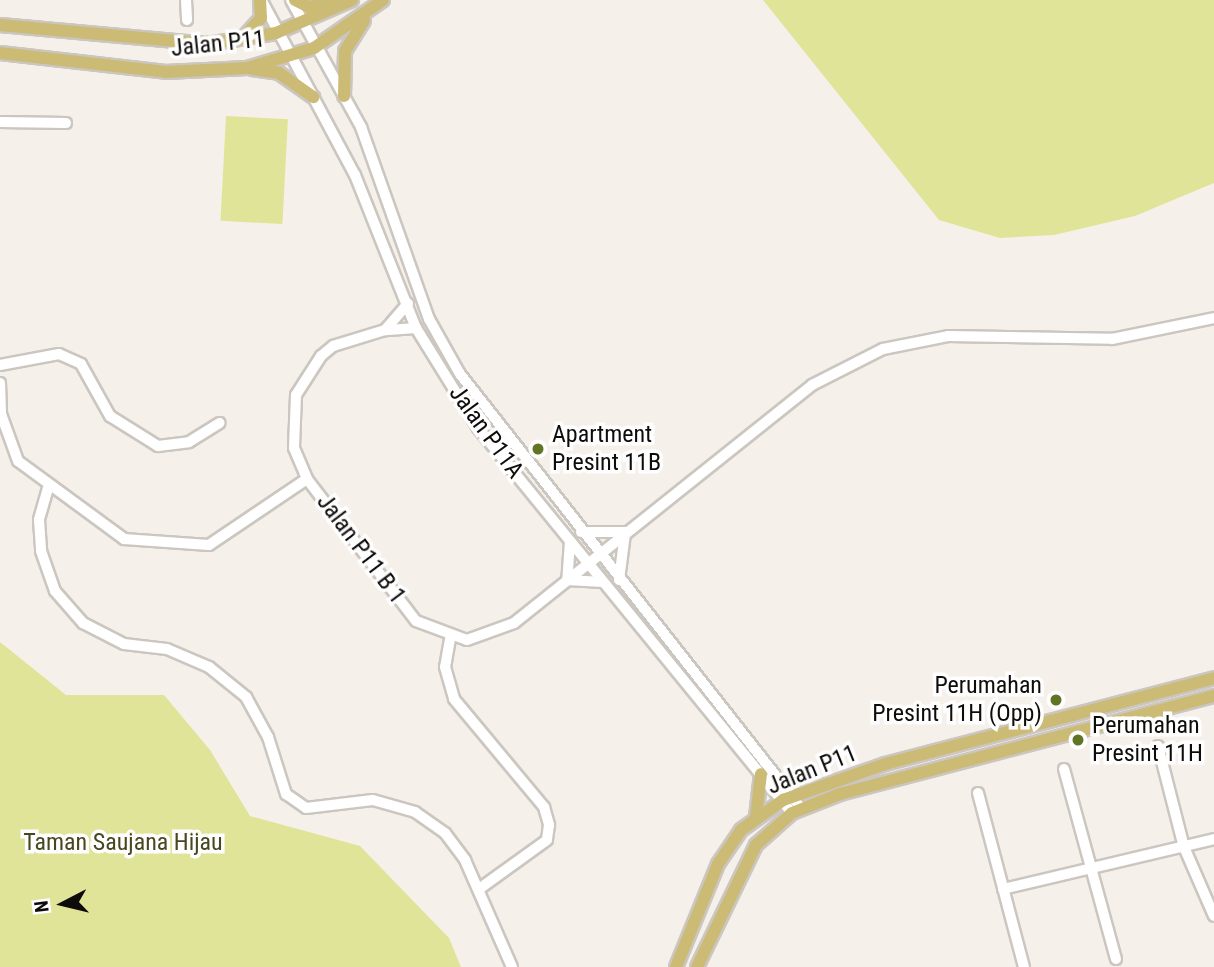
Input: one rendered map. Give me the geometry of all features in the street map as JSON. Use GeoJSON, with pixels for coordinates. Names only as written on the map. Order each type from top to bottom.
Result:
{"type":"FeatureCollection","features":[{"type":"Feature","properties":{"kind":"main road"},"geometry":{"type":"LineString","coordinates":[[243,39],[261,18],[261,0]]}},
{"type":"Feature","properties":{"kind":"main road"},"geometry":{"type":"LineString","coordinates":[[293,0],[309,7],[344,0]]}},
{"type":"Feature","properties":{"kind":"main road","name":"Jalan P11"},"geometry":{"type":"LineString","coordinates":[[0,25],[160,44],[243,39],[302,25],[352,0]]}},
{"type":"Feature","properties":{"kind":"main road","name":"Jalan P11"},"geometry":{"type":"LineString","coordinates":[[0,53],[166,72],[247,68],[314,48],[368,14],[383,0]]}},
{"type":"Feature","properties":{"kind":"main road"},"geometry":{"type":"LineString","coordinates":[[344,96],[345,51],[368,14]]}},
{"type":"Feature","properties":{"kind":"main road"},"geometry":{"type":"LineString","coordinates":[[247,68],[279,73],[313,97]]}},
{"type":"Feature","properties":{"kind":"main road","name":"Jalan P11"},"geometry":{"type":"LineString","coordinates":[[676,967],[718,864],[756,817],[787,797],[1214,678]]}},
{"type":"Feature","properties":{"kind":"main road"},"geometry":{"type":"LineString","coordinates":[[1190,684],[1214,696]]}},
{"type":"Feature","properties":{"kind":"main road","name":"Jalan P11"},"geometry":{"type":"LineString","coordinates":[[697,967],[756,845],[797,811],[1214,696]]}},
{"type":"Feature","properties":{"kind":"main road"},"geometry":{"type":"LineString","coordinates":[[756,817],[761,774]]}},
{"type":"Feature","properties":{"kind":"street"},"geometry":{"type":"LineString","coordinates":[[186,0],[187,20]]}},
{"type":"Feature","properties":{"kind":"street","name":"Jalan P11A"},"geometry":{"type":"LineString","coordinates":[[261,0],[287,57],[313,97],[355,175],[416,328],[478,428],[761,774],[787,797]]}},
{"type":"Feature","properties":{"kind":"street","name":"Jalan P11A"},"geometry":{"type":"LineString","coordinates":[[293,0],[302,25],[344,96],[373,156],[429,319],[491,419],[797,811]]}},
{"type":"Feature","properties":{"kind":"street"},"geometry":{"type":"LineString","coordinates":[[0,122],[66,123]]}},
{"type":"Feature","properties":{"kind":"street"},"geometry":{"type":"LineString","coordinates":[[385,330],[408,304]]}},
{"type":"Feature","properties":{"kind":"street"},"geometry":{"type":"LineString","coordinates":[[480,889],[547,840],[549,825],[544,807],[454,699],[445,667],[450,639],[500,631],[812,385],[883,349],[948,335],[1112,339],[1214,318]]}},
{"type":"Feature","properties":{"kind":"street","name":"Jalan P11 B 1"},"geometry":{"type":"LineString","coordinates":[[416,328],[385,330],[333,346],[306,374],[292,419],[307,479],[416,621],[450,639]]}},
{"type":"Feature","properties":{"kind":"street"},"geometry":{"type":"LineString","coordinates":[[0,365],[59,354],[81,363],[110,416],[158,446],[189,442],[219,423]]}},
{"type":"Feature","properties":{"kind":"street"},"geometry":{"type":"LineString","coordinates":[[0,383],[7,438],[18,461],[48,488],[124,539],[183,547],[233,533],[307,479]]}},
{"type":"Feature","properties":{"kind":"street"},"geometry":{"type":"LineString","coordinates":[[48,488],[39,520],[41,551],[55,591],[83,623],[124,644],[167,649],[209,667],[246,697],[268,737],[286,794],[306,808],[373,800],[415,812],[445,833],[480,889],[512,967]]}},
{"type":"Feature","properties":{"kind":"street"},"geometry":{"type":"LineString","coordinates":[[581,532],[626,532]]}},
{"type":"Feature","properties":{"kind":"street"},"geometry":{"type":"LineString","coordinates":[[619,580],[626,532]]}},
{"type":"Feature","properties":{"kind":"street"},"geometry":{"type":"LineString","coordinates":[[567,580],[570,541]]}},
{"type":"Feature","properties":{"kind":"street"},"geometry":{"type":"LineString","coordinates":[[567,580],[603,582]]}},
{"type":"Feature","properties":{"kind":"street"},"geometry":{"type":"LineString","coordinates":[[1158,746],[1184,847],[1214,916]]}},
{"type":"Feature","properties":{"kind":"street"},"geometry":{"type":"LineString","coordinates":[[1064,769],[1116,959]]}},
{"type":"Feature","properties":{"kind":"street"},"geometry":{"type":"LineString","coordinates":[[978,793],[1024,967]]}},
{"type":"Feature","properties":{"kind":"street"},"geometry":{"type":"LineString","coordinates":[[1003,889],[1214,839]]}},
{"type":"Feature","properties":{"kind":"green space"},"geometry":{"type":"Polygon","coordinates":[[[763,0],[1214,0],[1214,183],[1135,216],[1054,235],[1000,238],[939,220],[763,0]]]}},
{"type":"Feature","properties":{"kind":"green space"},"geometry":{"type":"Polygon","coordinates":[[[226,116],[288,119],[282,224],[221,221],[226,116]]]}},
{"type":"Feature","properties":{"kind":"green space","name":"Taman Saujana Hijau"},"geometry":{"type":"Polygon","coordinates":[[[0,642],[66,695],[164,695],[210,750],[250,816],[360,846],[449,938],[461,967],[0,967],[0,642]]]}},
{"type":"Feature","properties":{"kind":"place","name":"Apartment Presint 11B"},"geometry":{"type":"Point","coordinates":[538,449]}},
{"type":"Feature","properties":{"kind":"place","name":"Perumahan Presint 11H (Opp)"},"geometry":{"type":"Point","coordinates":[1056,700]}},
{"type":"Feature","properties":{"kind":"place","name":"Perumahan Presint 11H"},"geometry":{"type":"Point","coordinates":[1078,740]}}]}
